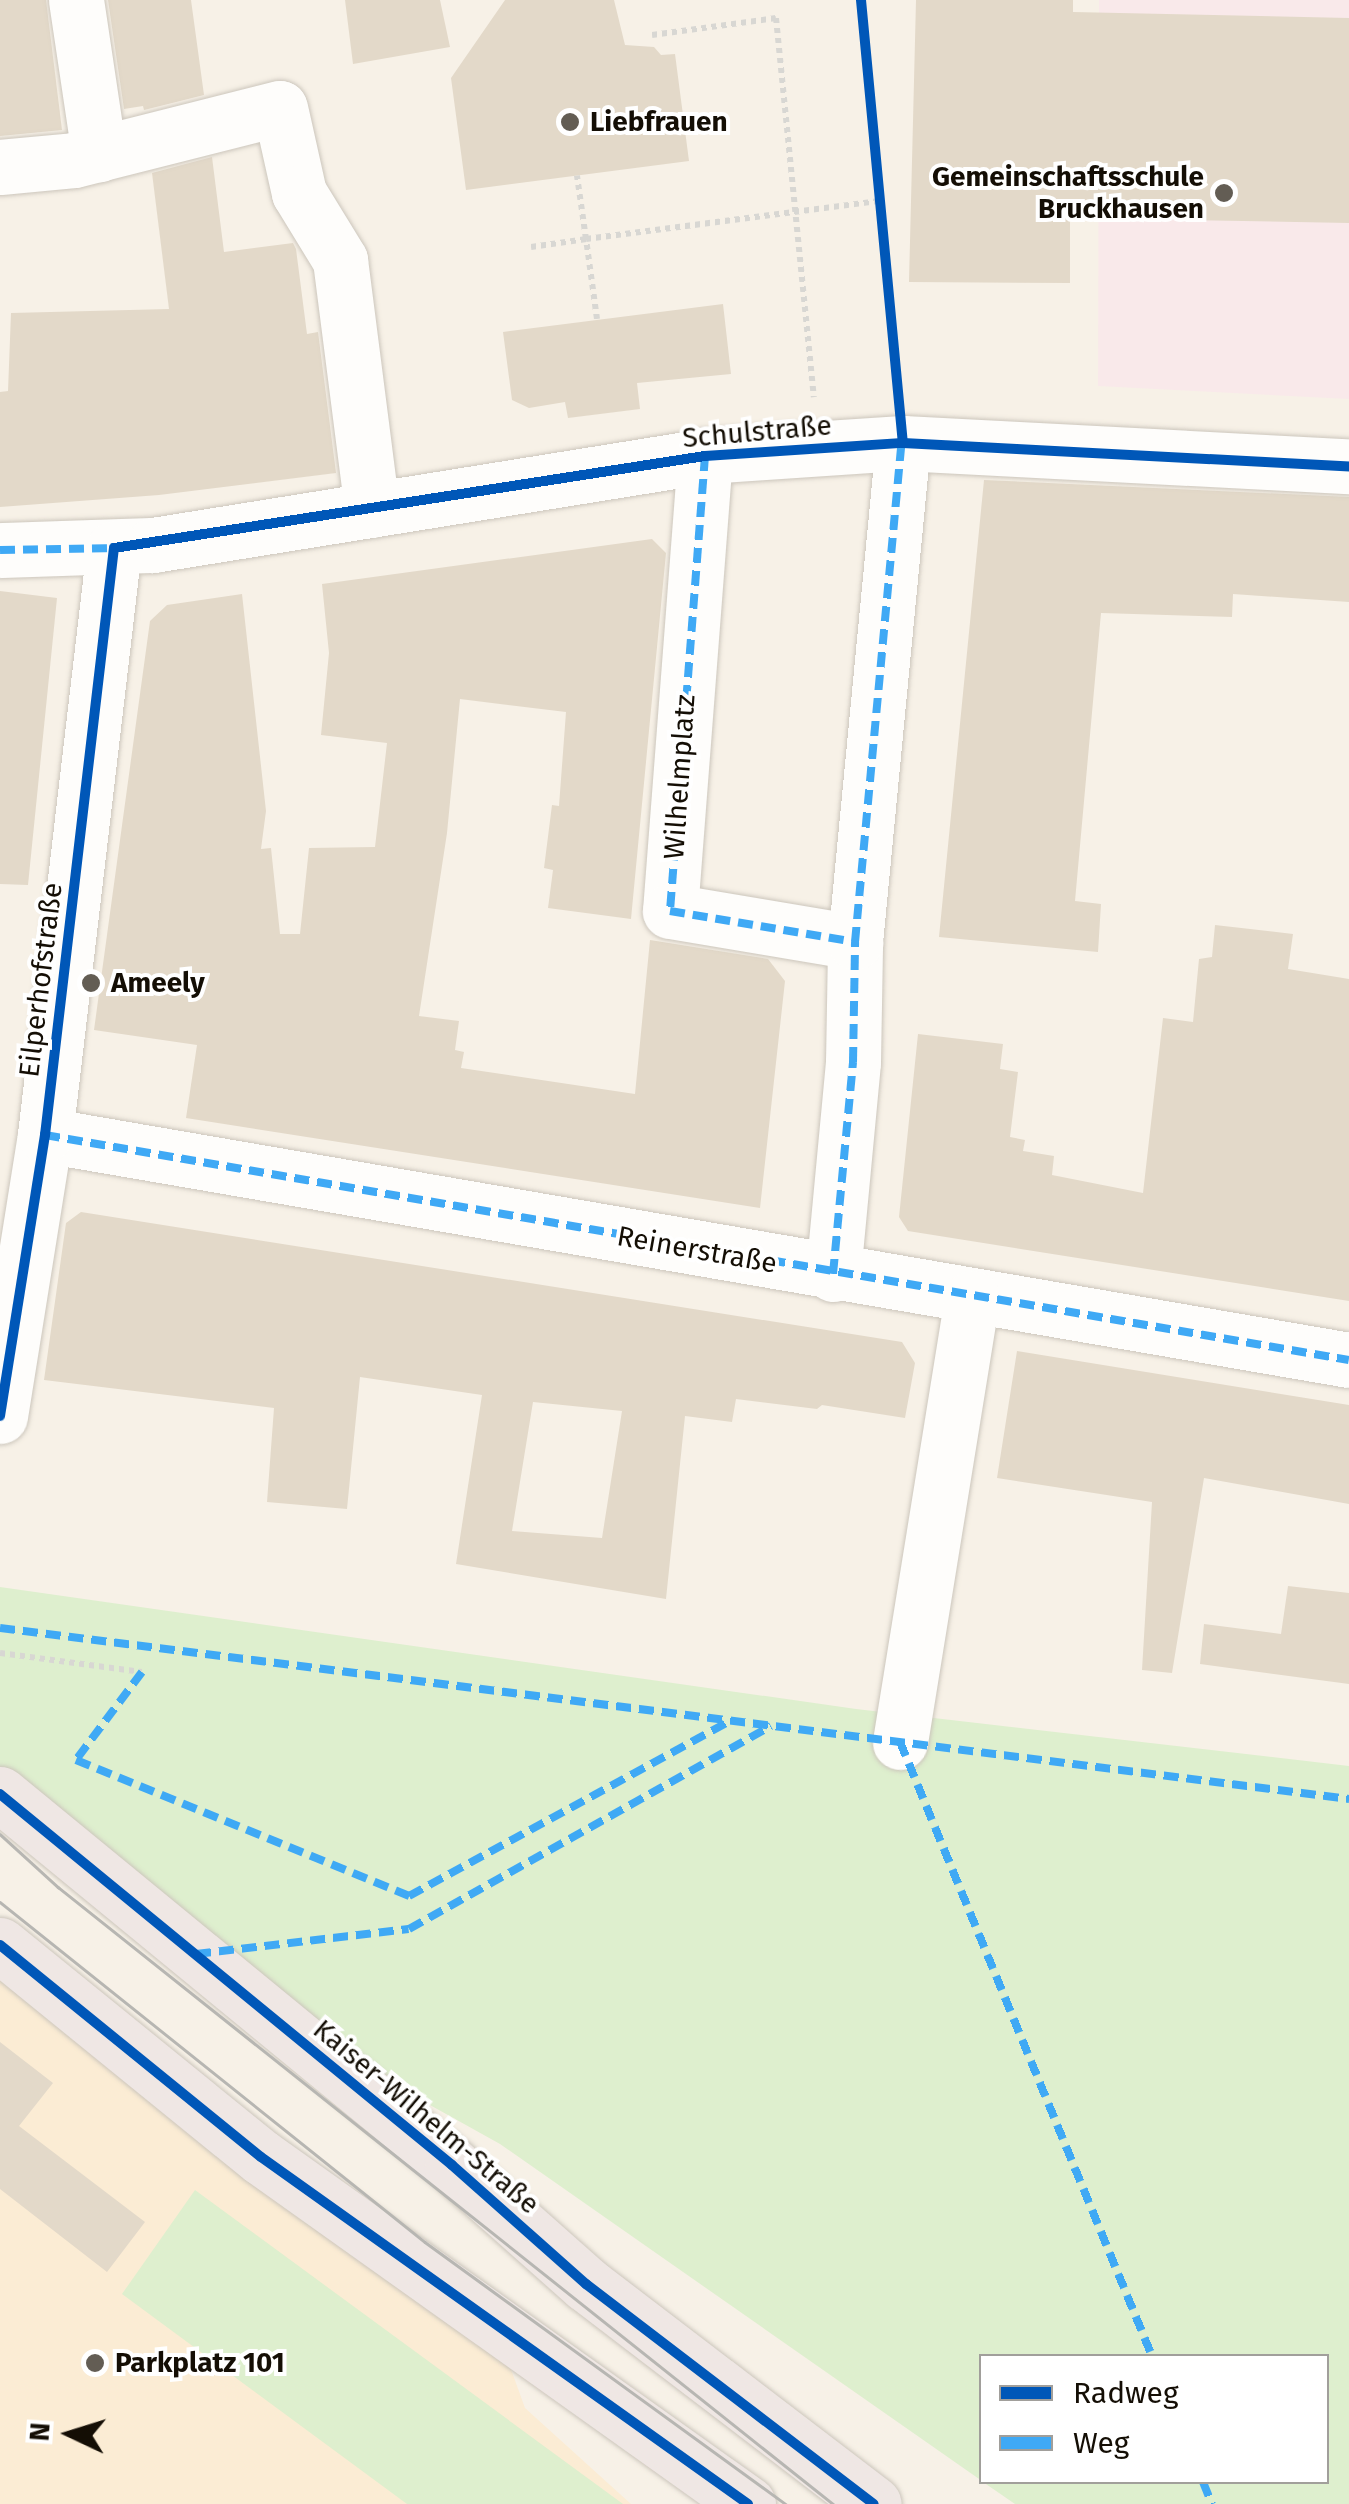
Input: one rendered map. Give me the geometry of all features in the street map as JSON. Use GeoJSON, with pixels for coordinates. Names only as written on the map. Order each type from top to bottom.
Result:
{"type":"FeatureCollection","features":[{"type":"Feature","properties":{"kind":"main road","name":"Kaiser-Wilhelm-Straße"},"geometry":{"type":"LineString","coordinates":[[0,1794],[452,2166],[586,2284],[874,2504]]}},
{"type":"Feature","properties":{"kind":"main road"},"geometry":{"type":"LineString","coordinates":[[0,1945],[261,2157],[748,2504]]}},
{"type":"Feature","properties":{"kind":"street"},"geometry":{"type":"LineString","coordinates":[[76,0],[99,154]]}},
{"type":"Feature","properties":{"kind":"street"},"geometry":{"type":"LineString","coordinates":[[0,167],[99,154],[280,108],[299,193],[340,260],[372,510]]}},
{"type":"Feature","properties":{"kind":"street"},"geometry":{"type":"LineString","coordinates":[[833,1274],[854,1062],[855,942],[903,443]]}},
{"type":"Feature","properties":{"kind":"street","name":"Schulstraße"},"geometry":{"type":"LineString","coordinates":[[0,550],[114,548],[705,456],[820,448],[903,443],[1349,466]]}},
{"type":"Feature","properties":{"kind":"street","name":"Wilhelmplatz"},"geometry":{"type":"LineString","coordinates":[[705,456],[670,911],[855,942]]}},
{"type":"Feature","properties":{"kind":"street","name":"Eilperhofstraße"},"geometry":{"type":"LineString","coordinates":[[0,1416],[45,1135],[114,548]]}},
{"type":"Feature","properties":{"kind":"street","name":"Reinerstraße"},"geometry":{"type":"LineString","coordinates":[[45,1135],[972,1298],[1349,1360]]}},
{"type":"Feature","properties":{"kind":"street"},"geometry":{"type":"LineString","coordinates":[[900,1742],[972,1298]]}},
{"type":"Feature","properties":{"kind":"path"},"geometry":{"type":"LineString","coordinates":[[652,35],[776,18],[820,448]]}},
{"type":"Feature","properties":{"kind":"path"},"geometry":{"type":"LineString","coordinates":[[577,176],[597,320]]}},
{"type":"Feature","properties":{"kind":"path"},"geometry":{"type":"LineString","coordinates":[[531,247],[880,200]]}},
{"type":"Feature","properties":{"kind":"path"},"geometry":{"type":"LineString","coordinates":[[0,1654],[142,1672]]}},
{"type":"Feature","properties":{"kind":"shaded area","name":"Gemeinschaftsschule Bruckhausen"},"geometry":{"type":"Polygon","coordinates":[[[1099,0],[1349,0],[1349,399],[1098,386],[1099,0]]]}},
{"type":"Feature","properties":{"kind":"shaded area"},"geometry":{"type":"Polygon","coordinates":[[[0,1970],[504,2350],[525,2408],[631,2504],[0,2504],[0,1970]]]}},
{"type":"Feature","properties":{"kind":"green space"},"geometry":{"type":"Polygon","coordinates":[[[0,1587],[856,1709],[1349,1766],[1349,2504],[1015,2504],[986,2484],[1329,2484],[1329,2354],[979,2354],[979,2479],[500,2144],[403,2090],[0,1778],[0,1587]]]}},
{"type":"Feature","properties":{"kind":"green space"},"geometry":{"type":"Polygon","coordinates":[[[195,2190],[623,2504],[407,2504],[122,2294],[195,2190]]]}},
{"type":"Feature","properties":{"kind":"building"},"geometry":{"type":"Polygon","coordinates":[[[0,0],[46,0],[62,130],[0,136],[0,0]]]}},
{"type":"Feature","properties":{"kind":"building"},"geometry":{"type":"Polygon","coordinates":[[[108,0],[191,0],[204,95],[144,110],[143,106],[124,109],[108,0]]]}},
{"type":"Feature","properties":{"kind":"building"},"geometry":{"type":"Polygon","coordinates":[[[345,0],[440,0],[450,47],[353,64],[345,0]]]}},
{"type":"Feature","properties":{"kind":"building","name":"Liebfrauen"},"geometry":{"type":"Polygon","coordinates":[[[505,0],[614,0],[625,45],[654,47],[661,55],[675,54],[689,161],[466,190],[451,78],[505,0]]]}},
{"type":"Feature","properties":{"kind":"building"},"geometry":{"type":"Polygon","coordinates":[[[916,0],[1073,0],[1073,12],[1349,18],[1349,223],[1070,218],[1070,283],[909,282],[916,0]]]}},
{"type":"Feature","properties":{"kind":"building"},"geometry":{"type":"Polygon","coordinates":[[[212,157],[224,252],[293,243],[296,249],[307,334],[318,332],[336,473],[159,495],[0,507],[0,392],[8,391],[11,313],[169,309],[152,173],[212,157]]]}},
{"type":"Feature","properties":{"kind":"building"},"geometry":{"type":"Polygon","coordinates":[[[723,304],[731,374],[637,383],[640,409],[568,418],[565,402],[529,408],[512,400],[503,332],[723,304]]]}},
{"type":"Feature","properties":{"kind":"building"},"geometry":{"type":"Polygon","coordinates":[[[984,480],[1349,497],[1349,602],[1233,594],[1232,617],[1101,613],[1075,901],[1101,904],[1098,952],[939,937],[984,480]]]}},
{"type":"Feature","properties":{"kind":"building"},"geometry":{"type":"Polygon","coordinates":[[[652,539],[666,553],[631,919],[548,908],[553,870],[544,868],[552,805],[559,806],[566,712],[460,699],[447,833],[419,1016],[459,1021],[455,1050],[464,1052],[461,1068],[635,1094],[650,940],[768,959],[785,981],[760,1208],[186,1118],[197,1045],[94,1030],[150,621],[167,605],[242,594],[266,811],[261,849],[271,848],[280,934],[300,934],[309,848],[375,847],[387,743],[321,735],[329,653],[322,584],[652,539]]]}},
{"type":"Feature","properties":{"kind":"building"},"geometry":{"type":"Polygon","coordinates":[[[0,591],[57,598],[28,885],[0,884],[0,591]]]}},
{"type":"Feature","properties":{"kind":"building"},"geometry":{"type":"Polygon","coordinates":[[[1215,925],[1293,934],[1288,969],[1349,979],[1349,1301],[908,1231],[899,1217],[918,1034],[1003,1044],[1000,1069],[1018,1072],[1010,1137],[1025,1140],[1023,1151],[1054,1156],[1052,1175],[1143,1193],[1163,1018],[1193,1022],[1199,959],[1212,957],[1215,925]]]}},
{"type":"Feature","properties":{"kind":"building"},"geometry":{"type":"Polygon","coordinates":[[[81,1212],[902,1342],[915,1363],[905,1418],[822,1405],[817,1409],[736,1399],[732,1422],[685,1416],[666,1599],[456,1564],[482,1395],[360,1377],[347,1509],[267,1502],[274,1408],[44,1380],[66,1223],[81,1212]],[[533,1402],[512,1531],[602,1538],[622,1411],[533,1402]]]}},
{"type":"Feature","properties":{"kind":"building"},"geometry":{"type":"Polygon","coordinates":[[[1017,1351],[1349,1405],[1349,1504],[1204,1478],[1172,1673],[1142,1670],[1152,1502],[997,1478],[1017,1351]]]}},
{"type":"Feature","properties":{"kind":"building"},"geometry":{"type":"Polygon","coordinates":[[[1288,1586],[1349,1593],[1349,1684],[1200,1664],[1204,1624],[1281,1634],[1288,1586]]]}},
{"type":"Feature","properties":{"kind":"building"},"geometry":{"type":"Polygon","coordinates":[[[0,2042],[53,2083],[19,2126],[145,2222],[107,2272],[0,2189],[0,2042]]]}},
{"type":"Feature","properties":{"kind":"tram line"},"geometry":{"type":"LineString","coordinates":[[0,1834],[58,1887],[833,2504]]}},
{"type":"Feature","properties":{"kind":"tram line"},"geometry":{"type":"LineString","coordinates":[[0,1902],[425,2242],[786,2504]]}},
{"type":"Feature","properties":{"kind":"marked path"},"geometry":{"type":"LineString","coordinates":[[833,1274],[853,1062],[855,942],[902,437]]}},
{"type":"Feature","properties":{"kind":"marked path"},"geometry":{"type":"LineString","coordinates":[[705,456],[670,911],[855,942]]}},
{"type":"Feature","properties":{"kind":"marked path"},"geometry":{"type":"LineString","coordinates":[[0,550],[120,548]]}},
{"type":"Feature","properties":{"kind":"marked path"},"geometry":{"type":"LineString","coordinates":[[45,1135],[1349,1360]]}},
{"type":"Feature","properties":{"kind":"marked path"},"geometry":{"type":"LineString","coordinates":[[0,1628],[1349,1799]]}},
{"type":"Feature","properties":{"kind":"marked path"},"geometry":{"type":"LineString","coordinates":[[142,1672],[76,1760],[409,1896],[730,1721]]}},
{"type":"Feature","properties":{"kind":"marked path"},"geometry":{"type":"LineString","coordinates":[[196,1954],[409,1929],[771,1726]]}},
{"type":"Feature","properties":{"kind":"marked path"},"geometry":{"type":"LineString","coordinates":[[900,1742],[1151,2354]]}},
{"type":"Feature","properties":{"kind":"marked path"},"geometry":{"type":"LineString","coordinates":[[1204,2484],[1212,2504]]}},
{"type":"Feature","properties":{"kind":"cycle path"},"geometry":{"type":"LineString","coordinates":[[861,0],[903,443]]}},
{"type":"Feature","properties":{"kind":"cycle path"},"geometry":{"type":"LineString","coordinates":[[0,1416],[45,1135],[114,548],[705,456],[903,443],[1349,466]]}},
{"type":"Feature","properties":{"kind":"cycle path"},"geometry":{"type":"LineString","coordinates":[[0,1794],[452,2165],[586,2284],[874,2504]]}},
{"type":"Feature","properties":{"kind":"cycle path"},"geometry":{"type":"LineString","coordinates":[[0,1945],[261,2157],[748,2504]]}},
{"type":"Feature","properties":{"kind":"place","name":"Liebfrauen"},"geometry":{"type":"Point","coordinates":[570,122]}},
{"type":"Feature","properties":{"kind":"place","name":"Gemeinschaftsschule Bruckhausen"},"geometry":{"type":"Point","coordinates":[1224,193]}},
{"type":"Feature","properties":{"kind":"place","name":"Ameely"},"geometry":{"type":"Point","coordinates":[91,983]}},
{"type":"Feature","properties":{"kind":"place","name":"Parkplatz 101"},"geometry":{"type":"Point","coordinates":[95,2363]}}]}
